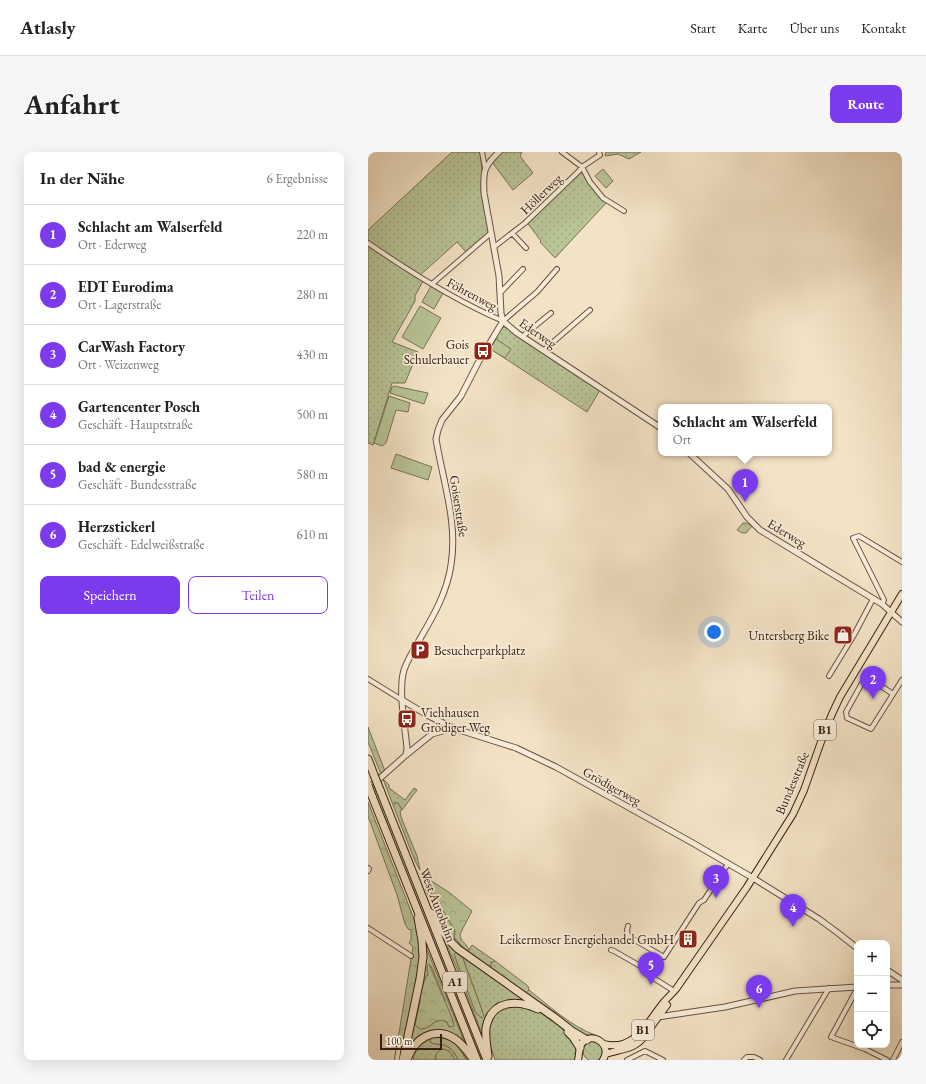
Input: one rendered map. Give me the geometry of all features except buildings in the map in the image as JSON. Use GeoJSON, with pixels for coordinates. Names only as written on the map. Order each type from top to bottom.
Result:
{"type":"FeatureCollection","features":[{"type":"Feature","properties":{"kind":"highway","name":"West Autobahn"},"geometry":{"type":"LineString","coordinates":[[368,759],[487,1060]]}},
{"type":"Feature","properties":{"kind":"highway","name":"West Autobahn"},"geometry":{"type":"LineString","coordinates":[[368,785],[477,1060]]}},
{"type":"Feature","properties":{"kind":"highway"},"geometry":{"type":"LineString","coordinates":[[424,903],[445,934],[458,949],[572,1031],[587,1040]]}},
{"type":"Feature","properties":{"kind":"highway"},"geometry":{"type":"LineString","coordinates":[[403,1060],[423,957],[416,906]]}},
{"type":"Feature","properties":{"kind":"highway"},"geometry":{"type":"LineString","coordinates":[[487,1060],[486,1035],[488,1021],[494,1011],[500,1007],[516,1002],[531,1006],[547,1015],[571,1035],[580,1056]]}},
{"type":"Feature","properties":{"kind":"highway"},"geometry":{"type":"LineString","coordinates":[[407,1060],[411,1049],[418,1040],[426,1036],[440,1034],[455,1038],[464,1046],[474,1060]]}},
{"type":"Feature","properties":{"kind":"main road","name":"Bundesstraße"},"geometry":{"type":"LineString","coordinates":[[604,1044],[604,1058],[636,1045],[643,1038],[753,878],[783,830],[801,797],[827,725],[840,697],[902,594]]}},
{"type":"Feature","properties":{"kind":"main road","name":"Bundesstraße"},"geometry":{"type":"LineString","coordinates":[[587,1040],[596,1039],[609,1046],[628,1042],[636,1037],[665,1000],[673,993]]}},
{"type":"Feature","properties":{"kind":"main road"},"geometry":{"type":"LineString","coordinates":[[580,1056],[582,1043],[587,1040]]}},
{"type":"Feature","properties":{"kind":"street"},"geometry":{"type":"LineString","coordinates":[[482,152],[485,168],[484,193],[501,292],[501,313],[503,321],[537,292],[557,269]]}},
{"type":"Feature","properties":{"kind":"street"},"geometry":{"type":"LineString","coordinates":[[485,168],[499,152]]}},
{"type":"Feature","properties":{"kind":"street"},"geometry":{"type":"LineString","coordinates":[[562,152],[582,167],[590,182],[602,198],[624,211]]}},
{"type":"Feature","properties":{"kind":"street","name":"Höllerweg"},"geometry":{"type":"LineString","coordinates":[[494,247],[525,223],[582,167],[600,155],[599,152]]}},
{"type":"Feature","properties":{"kind":"street","name":"Föhrenweg"},"geometry":{"type":"LineString","coordinates":[[432,284],[491,233]]}},
{"type":"Feature","properties":{"kind":"street"},"geometry":{"type":"LineString","coordinates":[[512,234],[526,248]]}},
{"type":"Feature","properties":{"kind":"street","name":"Föhrenweg"},"geometry":{"type":"LineString","coordinates":[[368,243],[432,284],[503,321]]}},
{"type":"Feature","properties":{"kind":"street"},"geometry":{"type":"LineString","coordinates":[[501,292],[523,269]]}},
{"type":"Feature","properties":{"kind":"street"},"geometry":{"type":"LineString","coordinates":[[544,350],[590,310]]}},
{"type":"Feature","properties":{"kind":"street"},"geometry":{"type":"LineString","coordinates":[[524,336],[551,313]]}},
{"type":"Feature","properties":{"kind":"street","name":"Ederweg"},"geometry":{"type":"LineString","coordinates":[[503,321],[510,328],[658,426]]}},
{"type":"Feature","properties":{"kind":"street","name":"Goiserstraße"},"geometry":{"type":"LineString","coordinates":[[406,755],[407,748],[402,700],[404,670],[410,656],[435,612],[446,587],[451,566],[454,541],[452,517],[436,440],[438,430],[442,420],[461,396],[479,361],[503,321]]}},
{"type":"Feature","properties":{"kind":"street","name":"Ederweg"},"geometry":{"type":"LineString","coordinates":[[692,456],[728,489],[747,517],[760,530],[882,604],[902,622]]}},
{"type":"Feature","properties":{"kind":"street"},"geometry":{"type":"LineString","coordinates":[[882,604],[884,600],[853,538],[859,536],[902,562]]}},
{"type":"Feature","properties":{"kind":"street"},"geometry":{"type":"LineString","coordinates":[[828,676],[854,635],[873,599]]}},
{"type":"Feature","properties":{"kind":"street"},"geometry":{"type":"LineString","coordinates":[[893,694],[866,676],[846,712],[848,718],[871,729],[902,680]]}},
{"type":"Feature","properties":{"kind":"street"},"geometry":{"type":"LineString","coordinates":[[368,679],[402,700]]}},
{"type":"Feature","properties":{"kind":"street","name":"Grödigerweg"},"geometry":{"type":"LineString","coordinates":[[402,700],[453,728],[516,748],[556,767],[753,878],[819,919],[854,946]]}},
{"type":"Feature","properties":{"kind":"street"},"geometry":{"type":"LineString","coordinates":[[370,792],[406,755],[432,734],[453,728]]}},
{"type":"Feature","properties":{"kind":"street"},"geometry":{"type":"LineString","coordinates":[[628,926],[628,936],[664,957],[699,903],[704,900],[728,864]]}},
{"type":"Feature","properties":{"kind":"street"},"geometry":{"type":"LineString","coordinates":[[368,928],[411,956]]}},
{"type":"Feature","properties":{"kind":"street"},"geometry":{"type":"LineString","coordinates":[[611,950],[642,967],[644,972],[673,993]]}},
{"type":"Feature","properties":{"kind":"street"},"geometry":{"type":"LineString","coordinates":[[890,972],[902,980]]}},
{"type":"Feature","properties":{"kind":"street"},"geometry":{"type":"LineString","coordinates":[[890,985],[902,985]]}},
{"type":"Feature","properties":{"kind":"street"},"geometry":{"type":"LineString","coordinates":[[786,1060],[829,988]]}},
{"type":"Feature","properties":{"kind":"street"},"geometry":{"type":"LineString","coordinates":[[658,1017],[727,1007],[795,991],[829,988],[854,988]]}},
{"type":"Feature","properties":{"kind":"street"},"geometry":{"type":"LineString","coordinates":[[854,994],[831,1037],[865,1049],[887,1060]]}},
{"type":"Feature","properties":{"kind":"street"},"geometry":{"type":"LineString","coordinates":[[892,1060],[902,1042]]}},
{"type":"Feature","properties":{"kind":"street"},"geometry":{"type":"LineString","coordinates":[[397,1060],[399,1045]]}},
{"type":"Feature","properties":{"kind":"street"},"geometry":{"type":"LineString","coordinates":[[627,1060],[645,1052],[663,1060]]}},
{"type":"Feature","properties":{"kind":"street"},"geometry":{"type":"LineString","coordinates":[[744,1060],[747,1056],[760,1060]]}},
{"type":"Feature","properties":{"kind":"green space"},"geometry":{"type":"Polygon","coordinates":[[[452,152],[480,152],[482,169],[481,192],[489,232],[466,252],[457,242],[419,276],[424,279],[415,296],[415,301],[392,342],[418,352],[405,383],[392,383],[373,445],[368,443],[368,230],[452,152]]]}},
{"type":"Feature","properties":{"kind":"green space"},"geometry":{"type":"Polygon","coordinates":[[[502,152],[522,152],[520,156],[533,173],[513,190],[492,162],[502,152]]]}},
{"type":"Feature","properties":{"kind":"green space"},"geometry":{"type":"Polygon","coordinates":[[[606,152],[641,152],[629,159],[618,154],[605,156],[606,152]]]}},
{"type":"Feature","properties":{"kind":"green space"},"geometry":{"type":"Polygon","coordinates":[[[603,169],[613,181],[606,188],[595,176],[603,169]]]}},
{"type":"Feature","properties":{"kind":"green space"},"geometry":{"type":"Polygon","coordinates":[[[582,170],[607,202],[555,258],[540,242],[541,241],[526,221],[582,170]]]}},
{"type":"Feature","properties":{"kind":"green space"},"geometry":{"type":"Polygon","coordinates":[[[431,286],[443,293],[434,309],[422,302],[431,286]]]}},
{"type":"Feature","properties":{"kind":"green space"},"geometry":{"type":"Polygon","coordinates":[[[420,306],[441,318],[423,349],[402,337],[420,306]]]}},
{"type":"Feature","properties":{"kind":"green space"},"geometry":{"type":"Polygon","coordinates":[[[505,327],[600,390],[587,412],[489,348],[500,328],[505,327]]]}},
{"type":"Feature","properties":{"kind":"green space"},"geometry":{"type":"Polygon","coordinates":[[[496,339],[511,349],[505,358],[490,349],[496,339]]]}},
{"type":"Feature","properties":{"kind":"green space"},"geometry":{"type":"Polygon","coordinates":[[[394,386],[428,393],[424,404],[390,393],[392,387],[394,386]]]}},
{"type":"Feature","properties":{"kind":"green space"},"geometry":{"type":"Polygon","coordinates":[[[389,396],[410,403],[408,412],[396,410],[386,443],[382,446],[374,443],[389,396]]]}},
{"type":"Feature","properties":{"kind":"green space"},"geometry":{"type":"Polygon","coordinates":[[[396,454],[432,467],[428,480],[391,468],[396,454]]]}},
{"type":"Feature","properties":{"kind":"green space"},"geometry":{"type":"Polygon","coordinates":[[[743,523],[752,526],[746,533],[742,533],[737,530],[743,523]]]}},
{"type":"Feature","properties":{"kind":"green space"},"geometry":{"type":"Polygon","coordinates":[[[368,727],[385,771],[381,774],[368,742],[368,727]]]}},
{"type":"Feature","properties":{"kind":"green space"},"geometry":{"type":"Polygon","coordinates":[[[383,779],[389,785],[389,788],[405,800],[414,788],[417,790],[402,810],[398,803],[393,805],[383,779]]]}},
{"type":"Feature","properties":{"kind":"green space"},"geometry":{"type":"Polygon","coordinates":[[[368,802],[412,914],[420,943],[420,957],[401,1060],[398,1060],[401,1045],[398,1039],[413,947],[409,943],[411,940],[411,930],[408,929],[405,924],[397,895],[368,816],[368,802]]]}},
{"type":"Feature","properties":{"kind":"green space"},"geometry":{"type":"Polygon","coordinates":[[[398,803],[402,810],[400,811],[401,817],[417,856],[420,870],[393,805],[398,803]]]}},
{"type":"Feature","properties":{"kind":"green space"},"geometry":{"type":"Polygon","coordinates":[[[430,880],[450,893],[472,911],[460,934],[461,939],[469,950],[466,951],[454,937],[454,929],[445,914],[432,894],[427,893],[426,886],[430,880]]]}},
{"type":"Feature","properties":{"kind":"green space"},"geometry":{"type":"Polygon","coordinates":[[[427,893],[432,894],[454,929],[455,940],[448,933],[427,893]]]}},
{"type":"Feature","properties":{"kind":"green space"},"geometry":{"type":"Polygon","coordinates":[[[443,937],[528,1002],[511,1002],[496,1007],[483,1037],[456,966],[443,937]],[[462,956],[456,960],[478,1015],[482,1010],[462,956]]]}},
{"type":"Feature","properties":{"kind":"green space"},"geometry":{"type":"Polygon","coordinates":[[[424,942],[465,1043],[438,1032],[408,1051],[424,942]],[[431,966],[419,994],[418,1014],[428,1027],[441,1020],[447,1022],[449,1027],[445,1000],[431,966]]]}},
{"type":"Feature","properties":{"kind":"green space"},"geometry":{"type":"Polygon","coordinates":[[[472,945],[495,961],[491,963],[490,967],[466,951],[469,950],[472,945]]]}},
{"type":"Feature","properties":{"kind":"green space"},"geometry":{"type":"Polygon","coordinates":[[[456,952],[462,956],[484,1016],[482,1018],[475,1011],[454,954],[456,952]]]}},
{"type":"Feature","properties":{"kind":"green space"},"geometry":{"type":"Polygon","coordinates":[[[495,961],[528,986],[529,990],[526,993],[490,967],[491,963],[495,961]]]}},
{"type":"Feature","properties":{"kind":"green space"},"geometry":{"type":"Polygon","coordinates":[[[429,964],[454,1026],[449,1027],[447,1022],[442,1021],[420,1029],[415,1025],[420,1002],[420,992],[428,975],[427,966],[429,964]]]}},
{"type":"Feature","properties":{"kind":"green space"},"geometry":{"type":"Polygon","coordinates":[[[529,990],[569,1021],[595,1035],[582,1035],[526,993],[529,990]]]}},
{"type":"Feature","properties":{"kind":"green space"},"geometry":{"type":"Polygon","coordinates":[[[514,1005],[538,1011],[560,1027],[572,1039],[576,1048],[576,1060],[495,1060],[489,1041],[488,1027],[496,1012],[514,1005]]]}},
{"type":"Feature","properties":{"kind":"green space"},"geometry":{"type":"Polygon","coordinates":[[[438,1035],[449,1038],[457,1043],[469,1060],[466,1060],[461,1049],[456,1043],[449,1039],[437,1037],[430,1039],[430,1042],[449,1047],[458,1060],[455,1060],[450,1052],[444,1049],[436,1054],[436,1060],[413,1060],[417,1045],[422,1040],[438,1035]]]}},
{"type":"Feature","properties":{"kind":"green space"},"geometry":{"type":"Polygon","coordinates":[[[434,1037],[446,1039],[454,1043],[466,1060],[458,1060],[449,1047],[430,1042],[430,1039],[434,1037]]]}},
{"type":"Feature","properties":{"kind":"green space"},"geometry":{"type":"Polygon","coordinates":[[[593,1041],[600,1044],[603,1051],[600,1058],[593,1061],[586,1058],[583,1051],[586,1044],[593,1041]]]}},
{"type":"Feature","properties":{"kind":"green space"},"geometry":{"type":"Polygon","coordinates":[[[444,1049],[450,1052],[455,1060],[436,1060],[436,1054],[440,1050],[444,1049]]]}},
{"type":"Feature","properties":{"kind":"place","name":"Gois Schulerbauer"},"geometry":{"type":"Point","coordinates":[483,351]}},
{"type":"Feature","properties":{"kind":"place","name":"Schlacht am Walserfeld"},"geometry":{"type":"Point","coordinates":[745,502]}},
{"type":"Feature","properties":{"kind":"place","name":"Untersberg Bike"},"geometry":{"type":"Point","coordinates":[843,635]}},
{"type":"Feature","properties":{"kind":"place","name":"Besucherparkplatz"},"geometry":{"type":"Point","coordinates":[420,650]}},
{"type":"Feature","properties":{"kind":"place","name":"EDT Eurodima"},"geometry":{"type":"Point","coordinates":[873,699]}},
{"type":"Feature","properties":{"kind":"place","name":"Viehhausen Grödiger Weg"},"geometry":{"type":"Point","coordinates":[407,719]}},
{"type":"Feature","properties":{"kind":"place","name":"CarWash Factory"},"geometry":{"type":"Point","coordinates":[716,898]}},
{"type":"Feature","properties":{"kind":"place","name":"Gartencenter Posch"},"geometry":{"type":"Point","coordinates":[793,927]}},
{"type":"Feature","properties":{"kind":"place","name":"Leikermoser Energiehandel GmbH"},"geometry":{"type":"Point","coordinates":[688,939]}},
{"type":"Feature","properties":{"kind":"place","name":"bad & energie"},"geometry":{"type":"Point","coordinates":[651,985]}},
{"type":"Feature","properties":{"kind":"place","name":"Herzstickerl"},"geometry":{"type":"Point","coordinates":[759,1008]}}]}
